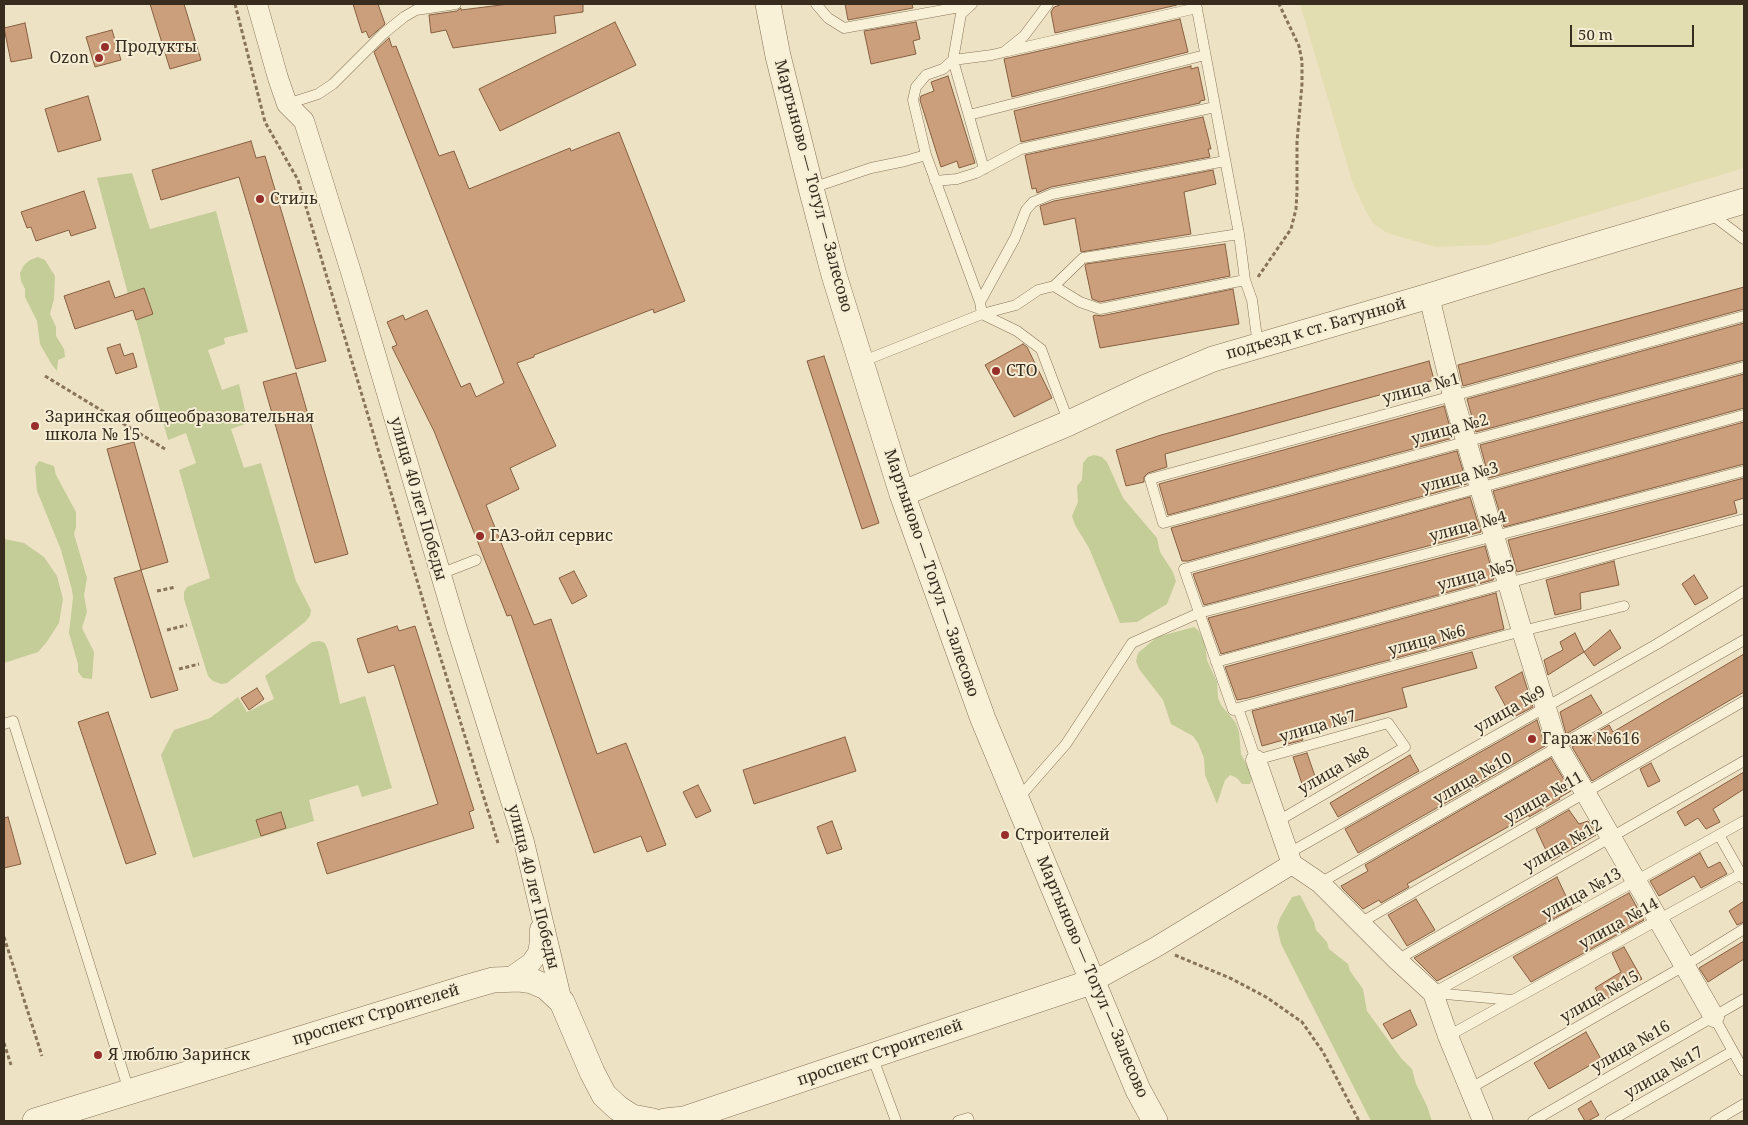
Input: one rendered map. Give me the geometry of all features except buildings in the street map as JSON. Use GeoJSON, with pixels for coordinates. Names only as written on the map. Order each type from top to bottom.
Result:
{"type":"FeatureCollection","features":[{"type":"Feature","properties":{"kind":"street","name":"улица 40 лет Победы"},"geometry":{"type":"LineString","coordinates":[[257,4],[287,104],[304,121],[322,174],[440,574],[524,842],[562,1002]]}},
{"type":"Feature","properties":{"kind":"street","name":"Мартыново — Тогул — Залесово"},"geometry":{"type":"LineString","coordinates":[[771,7],[778,56],[811,188],[860,362],[902,494],[982,719],[1094,981],[1138,1090],[1155,1121]]}},
{"type":"Feature","properties":{"kind":"street","name":"подъезд к ст. Батунной"},"geometry":{"type":"LineString","coordinates":[[902,494],[1213,359],[1744,201]]}},
{"type":"Feature","properties":{"kind":"street"},"geometry":{"type":"LineString","coordinates":[[1429,296],[1453,396],[1558,747],[1586,792],[1714,1017]]}},
{"type":"Feature","properties":{"kind":"street"},"geometry":{"type":"LineString","coordinates":[[1256,760],[1291,859],[1320,883],[1433,993],[1448,1036],[1483,1121]]}},
{"type":"Feature","properties":{"kind":"street"},"geometry":{"type":"LineString","coordinates":[[1094,981],[1156,947],[1291,859]]}},
{"type":"Feature","properties":{"kind":"street"},"geometry":{"type":"LineString","coordinates":[[508,979],[531,963],[538,953],[540,912]]}},
{"type":"Feature","properties":{"kind":"street","name":"проспект Строителей"},"geometry":{"type":"LineString","coordinates":[[35,1121],[465,988],[494,980],[508,979],[532,981],[546,987],[562,1002],[604,1095],[618,1108],[632,1117],[653,1121]]}},
{"type":"Feature","properties":{"kind":"street","name":"проспект Строителей"},"geometry":{"type":"LineString","coordinates":[[676,1121],[1094,981]]}},
{"type":"Feature","properties":{"kind":"street"},"geometry":{"type":"LineString","coordinates":[[604,1095],[617,1121]]}},
{"type":"Feature","properties":{"kind":"lane"},"geometry":{"type":"LineString","coordinates":[[287,104],[318,94],[333,84],[383,34],[404,17],[416,10],[456,4]]}},
{"type":"Feature","properties":{"kind":"lane"},"geometry":{"type":"LineString","coordinates":[[816,4],[828,18],[844,28],[972,4]]}},
{"type":"Feature","properties":{"kind":"lane"},"geometry":{"type":"LineString","coordinates":[[972,4],[961,14],[953,60],[984,169]]}},
{"type":"Feature","properties":{"kind":"lane"},"geometry":{"type":"LineString","coordinates":[[1004,52],[1024,36],[1048,4]]}},
{"type":"Feature","properties":{"kind":"lane"},"geometry":{"type":"LineString","coordinates":[[982,314],[980,302],[926,155],[913,100],[916,87],[926,75],[943,69],[953,60],[992,55],[1196,6],[1239,234],[1245,280],[1252,300],[1258,345]]}},
{"type":"Feature","properties":{"kind":"lane"},"geometry":{"type":"LineString","coordinates":[[969,115],[1205,55]]}},
{"type":"Feature","properties":{"kind":"lane"},"geometry":{"type":"LineString","coordinates":[[935,181],[957,179],[976,173],[1021,149],[1215,107]]}},
{"type":"Feature","properties":{"kind":"lane"},"geometry":{"type":"LineString","coordinates":[[811,188],[871,168],[905,162],[926,155]]}},
{"type":"Feature","properties":{"kind":"lane"},"geometry":{"type":"LineString","coordinates":[[980,302],[1014,238],[1026,210],[1033,202],[1052,194],[1225,161]]}},
{"type":"Feature","properties":{"kind":"lane"},"geometry":{"type":"LineString","coordinates":[[1706,211],[1744,239]]}},
{"type":"Feature","properties":{"kind":"lane"},"geometry":{"type":"LineString","coordinates":[[860,362],[982,314],[1016,305],[1038,290],[1054,286],[1083,258],[1239,234]]}},
{"type":"Feature","properties":{"kind":"lane"},"geometry":{"type":"LineString","coordinates":[[1054,286],[1080,302],[1100,309],[1245,280]]}},
{"type":"Feature","properties":{"kind":"lane"},"geometry":{"type":"LineString","coordinates":[[982,314],[1017,331],[1041,349],[1069,423]]}},
{"type":"Feature","properties":{"kind":"lane","name":"улица №1"},"geometry":{"type":"LineString","coordinates":[[1163,523],[1150,479],[1744,316]]}},
{"type":"Feature","properties":{"kind":"lane","name":"улица №2"},"geometry":{"type":"LineString","coordinates":[[1163,523],[1744,367]]}},
{"type":"Feature","properties":{"kind":"lane","name":"улица №3"},"geometry":{"type":"LineString","coordinates":[[1199,613],[1184,569],[1744,415]]}},
{"type":"Feature","properties":{"kind":"lane","name":"улица №4"},"geometry":{"type":"LineString","coordinates":[[1017,800],[1066,744],[1132,643],[1199,613],[1744,471]]}},
{"type":"Feature","properties":{"kind":"lane","name":"улица №5"},"geometry":{"type":"LineString","coordinates":[[1216,662],[1744,519]]}},
{"type":"Feature","properties":{"kind":"lane"},"geometry":{"type":"LineString","coordinates":[[440,574],[476,560]]}},
{"type":"Feature","properties":{"kind":"lane","name":"улица №9"},"geometry":{"type":"LineString","coordinates":[[1291,859],[1744,590]]}},
{"type":"Feature","properties":{"kind":"lane","name":"улица №6"},"geometry":{"type":"LineString","coordinates":[[1238,708],[1522,631],[1624,606]]}},
{"type":"Feature","properties":{"kind":"lane"},"geometry":{"type":"LineString","coordinates":[[1199,613],[1233,710],[1238,708],[1256,760]]}},
{"type":"Feature","properties":{"kind":"lane","name":"улица №10"},"geometry":{"type":"LineString","coordinates":[[1320,883],[1744,640]]}},
{"type":"Feature","properties":{"kind":"lane","name":"улица №11"},"geometry":{"type":"LineString","coordinates":[[1360,923],[1744,700]]}},
{"type":"Feature","properties":{"kind":"lane"},"geometry":{"type":"LineString","coordinates":[[4,724],[13,721],[129,1092]]}},
{"type":"Feature","properties":{"kind":"lane","name":"улица №7"},"geometry":{"type":"LineString","coordinates":[[1256,760],[1388,723],[1405,748]]}},
{"type":"Feature","properties":{"kind":"lane","name":"улица №8"},"geometry":{"type":"LineString","coordinates":[[1278,821],[1405,748]]}},
{"type":"Feature","properties":{"kind":"lane","name":"улица №12"},"geometry":{"type":"LineString","coordinates":[[1397,960],[1610,836],[1744,761]]}},
{"type":"Feature","properties":{"kind":"lane","name":"улица №13"},"geometry":{"type":"LineString","coordinates":[[1433,993],[1744,821]]}},
{"type":"Feature","properties":{"kind":"lane"},"geometry":{"type":"LineString","coordinates":[[1719,835],[1743,877]]}},
{"type":"Feature","properties":{"kind":"lane","name":"улица №14"},"geometry":{"type":"LineString","coordinates":[[1448,1036],[1658,920],[1743,877]]}},
{"type":"Feature","properties":{"kind":"lane","name":"улица №15"},"geometry":{"type":"LineString","coordinates":[[1469,1089],[1684,966],[1744,929]]}},
{"type":"Feature","properties":{"kind":"lane"},"geometry":{"type":"LineString","coordinates":[[1433,993],[1512,1000]]}},
{"type":"Feature","properties":{"kind":"lane","name":"улица №16"},"geometry":{"type":"LineString","coordinates":[[1533,1121],[1744,999]]}},
{"type":"Feature","properties":{"kind":"lane"},"geometry":{"type":"LineString","coordinates":[[1714,1017],[1744,1071]]}},
{"type":"Feature","properties":{"kind":"lane","name":"улица №17"},"geometry":{"type":"LineString","coordinates":[[1610,1121],[1733,1051]]}},
{"type":"Feature","properties":{"kind":"lane"},"geometry":{"type":"LineString","coordinates":[[872,1056],[896,1121]]}},
{"type":"Feature","properties":{"kind":"lane"},"geometry":{"type":"LineString","coordinates":[[1715,1121],[1744,1104]]}},
{"type":"Feature","properties":{"kind":"lane"},"geometry":{"type":"LineString","coordinates":[[958,1121],[968,1118],[970,1121]]}},
{"type":"Feature","properties":{"kind":"path"},"geometry":{"type":"LineString","coordinates":[[235,4],[265,122],[298,180],[430,623],[498,843]]}},
{"type":"Feature","properties":{"kind":"path"},"geometry":{"type":"LineString","coordinates":[[1252,300],[1258,275],[1291,229],[1296,209],[1296,142],[1302,84],[1302,62],[1300,46],[1279,4]]}},
{"type":"Feature","properties":{"kind":"path"},"geometry":{"type":"LineString","coordinates":[[45,376],[164,449]]}},
{"type":"Feature","properties":{"kind":"path"},"geometry":{"type":"LineString","coordinates":[[157,591],[176,587]]}},
{"type":"Feature","properties":{"kind":"path"},"geometry":{"type":"LineString","coordinates":[[167,630],[187,625]]}},
{"type":"Feature","properties":{"kind":"path"},"geometry":{"type":"LineString","coordinates":[[179,668],[199,664]]}},
{"type":"Feature","properties":{"kind":"path"},"geometry":{"type":"LineString","coordinates":[[4,937],[42,1056]]}},
{"type":"Feature","properties":{"kind":"path"},"geometry":{"type":"LineString","coordinates":[[1156,947],[1232,979],[1266,997],[1302,1022],[1323,1052],[1359,1121]]}},
{"type":"Feature","properties":{"kind":"path"},"geometry":{"type":"LineString","coordinates":[[4,1043],[11,1065]]}},
{"type":"Feature","properties":{"kind":"shaded area"},"geometry":{"type":"Polygon","coordinates":[[[1300,4],[1744,4],[1744,168],[1488,245],[1436,247],[1387,233],[1374,224],[1365,210],[1352,181],[1300,4]]]}},
{"type":"Feature","properties":{"kind":"green space"},"geometry":{"type":"Polygon","coordinates":[[[132,173],[150,229],[216,211],[248,332],[224,338],[225,344],[208,350],[222,390],[239,384],[248,423],[231,429],[244,468],[261,463],[296,581],[311,610],[310,616],[305,622],[227,683],[221,684],[213,681],[208,676],[184,599],[184,592],[187,587],[210,578],[179,470],[196,463],[186,433],[168,440],[136,320],[153,314],[144,289],[128,294],[97,178],[132,173]]]}},
{"type":"Feature","properties":{"kind":"green space"},"geometry":{"type":"Polygon","coordinates":[[[38,257],[45,260],[55,276],[54,299],[50,314],[56,327],[56,336],[64,349],[65,357],[58,360],[57,371],[40,344],[37,321],[25,297],[25,289],[21,281],[20,273],[24,265],[38,257]]]}},
{"type":"Feature","properties":{"kind":"green space"},"geometry":{"type":"Polygon","coordinates":[[[1094,455],[1102,457],[1107,462],[1123,498],[1157,538],[1160,552],[1173,572],[1176,581],[1167,604],[1137,622],[1120,623],[1089,548],[1075,525],[1072,516],[1078,502],[1077,486],[1082,480],[1083,463],[1088,457],[1094,455]]]}},
{"type":"Feature","properties":{"kind":"green space"},"geometry":{"type":"Polygon","coordinates":[[[39,461],[54,466],[56,475],[76,512],[74,534],[87,578],[84,595],[87,612],[82,628],[94,652],[92,679],[83,678],[78,672],[78,664],[69,633],[73,598],[72,590],[61,550],[37,491],[35,467],[39,461]]]}},
{"type":"Feature","properties":{"kind":"green space"},"geometry":{"type":"Polygon","coordinates":[[[4,539],[24,543],[44,557],[57,576],[63,599],[59,623],[38,652],[4,663],[4,539]]]}},
{"type":"Feature","properties":{"kind":"green space"},"geometry":{"type":"Polygon","coordinates":[[[1194,627],[1199,631],[1205,644],[1207,660],[1217,682],[1218,698],[1221,705],[1236,723],[1239,732],[1241,754],[1253,777],[1250,784],[1242,784],[1237,778],[1230,775],[1225,780],[1217,804],[1205,775],[1204,758],[1198,743],[1193,736],[1171,724],[1163,700],[1139,669],[1136,661],[1138,653],[1157,637],[1194,627]]]}},
{"type":"Feature","properties":{"kind":"green space"},"geometry":{"type":"Polygon","coordinates":[[[320,641],[325,643],[328,650],[340,704],[365,696],[392,788],[362,797],[358,785],[309,800],[314,821],[193,858],[161,755],[174,730],[210,718],[238,697],[247,712],[274,699],[265,676],[312,642],[320,641]]]}},
{"type":"Feature","properties":{"kind":"green space"},"geometry":{"type":"Polygon","coordinates":[[[1300,895],[1314,922],[1316,930],[1327,942],[1329,949],[1348,964],[1350,971],[1363,989],[1367,1011],[1401,1058],[1412,1069],[1416,1084],[1432,1121],[1371,1121],[1281,944],[1277,927],[1280,918],[1292,897],[1300,895]]]}},
{"type":"Feature","properties":{"kind":"place","name":"Продукты"},"geometry":{"type":"Point","coordinates":[105,47]}},
{"type":"Feature","properties":{"kind":"place","name":"Ozon"},"geometry":{"type":"Point","coordinates":[99,58]}},
{"type":"Feature","properties":{"kind":"place","name":"Стиль"},"geometry":{"type":"Point","coordinates":[260,199]}},
{"type":"Feature","properties":{"kind":"place","name":"СТО"},"geometry":{"type":"Point","coordinates":[996,371]}},
{"type":"Feature","properties":{"kind":"place","name":"Заринская общеобразовательная школа № 15"},"geometry":{"type":"Point","coordinates":[35,426]}},
{"type":"Feature","properties":{"kind":"place","name":"ГАЗ-ойл сервис"},"geometry":{"type":"Point","coordinates":[480,536]}},
{"type":"Feature","properties":{"kind":"place","name":"Гараж №616"},"geometry":{"type":"Point","coordinates":[1532,739]}},
{"type":"Feature","properties":{"kind":"place","name":"Строителей"},"geometry":{"type":"Point","coordinates":[1005,835]}},
{"type":"Feature","properties":{"kind":"place","name":"Я люблю Заринск"},"geometry":{"type":"Point","coordinates":[98,1055]}}]}
